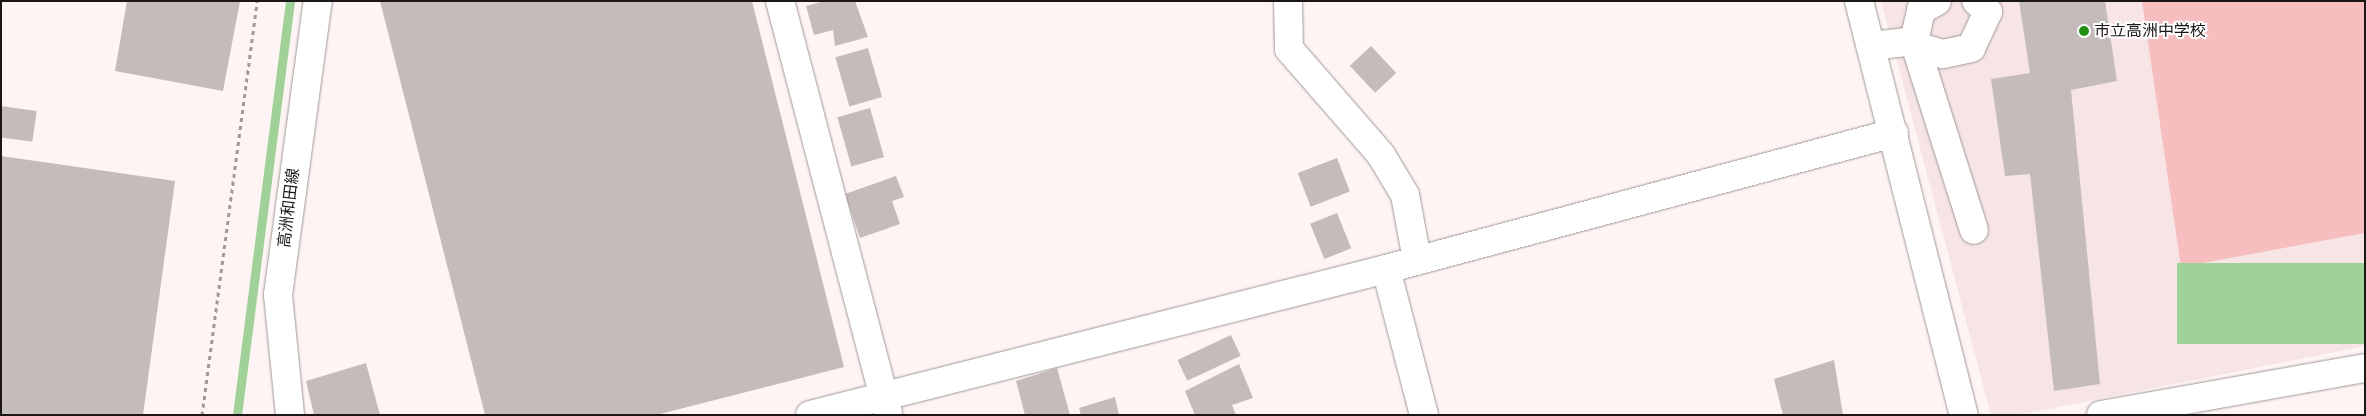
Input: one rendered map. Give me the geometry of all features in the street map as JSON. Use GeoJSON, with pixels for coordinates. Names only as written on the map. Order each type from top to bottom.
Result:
{"type":"FeatureCollection","features":[{"type":"Feature","properties":{"kind":"street","name":"高洲和田線"},"geometry":{"type":"LineString","coordinates":[[290,415],[278,295],[318,1]]}},
{"type":"Feature","properties":{"kind":"street"},"geometry":{"type":"LineString","coordinates":[[780,1],[886,406]]}},
{"type":"Feature","properties":{"kind":"street"},"geometry":{"type":"LineString","coordinates":[[1288,1],[1289,50],[1380,155],[1405,195],[1417,260]]}},
{"type":"Feature","properties":{"kind":"street"},"geometry":{"type":"LineString","coordinates":[[1859,1],[1964,415]]}},
{"type":"Feature","properties":{"kind":"street"},"geometry":{"type":"LineString","coordinates":[[1938,1],[1921,10],[1915,43],[1974,230]]}},
{"type":"Feature","properties":{"kind":"street"},"geometry":{"type":"LineString","coordinates":[[1871,46],[1915,43],[1943,54],[1971,48],[1988,12],[1976,1]]}},
{"type":"Feature","properties":{"kind":"street"},"geometry":{"type":"LineString","coordinates":[[810,415],[886,406],[1417,260],[1894,133]]}},
{"type":"Feature","properties":{"kind":"street"},"geometry":{"type":"LineString","coordinates":[[1386,269],[1424,415]]}},
{"type":"Feature","properties":{"kind":"street"},"geometry":{"type":"LineString","coordinates":[[2101,415],[2365,368]]}},
{"type":"Feature","properties":{"kind":"path"},"geometry":{"type":"LineString","coordinates":[[202,415],[257,1]]}},
{"type":"Feature","properties":{"kind":"shaded area"},"geometry":{"type":"Polygon","coordinates":[[[1881,1],[2365,1],[2365,346],[2018,415],[1991,415],[1881,1]]]}},
{"type":"Feature","properties":{"kind":"shaded area"},"geometry":{"type":"Polygon","coordinates":[[[2142,1],[2365,1],[2365,233],[2181,267],[2142,1]]]}},
{"type":"Feature","properties":{"kind":"shaded area"},"geometry":{"type":"Polygon","coordinates":[[[2177,263],[2365,263],[2365,344],[2177,344],[2177,263]]]}},
{"type":"Feature","properties":{"kind":"building"},"geometry":{"type":"Polygon","coordinates":[[[127,1],[240,1],[223,91],[115,71],[127,1]]]}},
{"type":"Feature","properties":{"kind":"building"},"geometry":{"type":"Polygon","coordinates":[[[380,1],[752,1],[844,367],[656,415],[485,415],[380,1]]]}},
{"type":"Feature","properties":{"kind":"building"},"geometry":{"type":"Polygon","coordinates":[[[824,1],[855,1],[868,37],[835,46],[833,30],[814,35],[806,6],[824,1]]]}},
{"type":"Feature","properties":{"kind":"building"},"geometry":{"type":"Polygon","coordinates":[[[2019,1],[2105,1],[2117,81],[2071,90],[2100,384],[2054,391],[2030,174],[2005,176],[1991,79],[2030,73],[2019,1]]]}},
{"type":"Feature","properties":{"kind":"building"},"geometry":{"type":"Polygon","coordinates":[[[1371,46],[1396,73],[1375,93],[1350,66],[1371,46]]]}},
{"type":"Feature","properties":{"kind":"building"},"geometry":{"type":"Polygon","coordinates":[[[868,48],[882,97],[849,106],[835,57],[868,48]]]}},
{"type":"Feature","properties":{"kind":"building"},"geometry":{"type":"Polygon","coordinates":[[[1,106],[37,111],[32,142],[1,137],[1,106]]]}},
{"type":"Feature","properties":{"kind":"building"},"geometry":{"type":"Polygon","coordinates":[[[870,108],[884,157],[851,166],[837,117],[870,108]]]}},
{"type":"Feature","properties":{"kind":"building"},"geometry":{"type":"Polygon","coordinates":[[[1,156],[175,181],[143,415],[1,415],[1,156]]]}},
{"type":"Feature","properties":{"kind":"building"},"geometry":{"type":"Polygon","coordinates":[[[1337,158],[1350,192],[1311,207],[1298,173],[1337,158]]]}},
{"type":"Feature","properties":{"kind":"building"},"geometry":{"type":"Polygon","coordinates":[[[896,176],[904,197],[892,201],[900,224],[860,238],[845,194],[896,176]]]}},
{"type":"Feature","properties":{"kind":"building"},"geometry":{"type":"Polygon","coordinates":[[[1337,213],[1351,248],[1324,259],[1310,224],[1337,213]]]}},
{"type":"Feature","properties":{"kind":"building"},"geometry":{"type":"Polygon","coordinates":[[[1231,335],[1241,356],[1187,381],[1178,360],[1231,335]]]}},
{"type":"Feature","properties":{"kind":"building"},"geometry":{"type":"Polygon","coordinates":[[[1834,360],[1843,415],[1783,415],[1774,379],[1834,360]]]}},
{"type":"Feature","properties":{"kind":"building"},"geometry":{"type":"Polygon","coordinates":[[[366,363],[380,415],[314,415],[306,381],[366,363]]]}},
{"type":"Feature","properties":{"kind":"building"},"geometry":{"type":"Polygon","coordinates":[[[1239,364],[1253,398],[1232,405],[1236,415],[1195,415],[1185,391],[1239,364]]]}},
{"type":"Feature","properties":{"kind":"building"},"geometry":{"type":"Polygon","coordinates":[[[1057,368],[1070,415],[1025,415],[1016,381],[1057,368]]]}},
{"type":"Feature","properties":{"kind":"building"},"geometry":{"type":"Polygon","coordinates":[[[1115,397],[1119,415],[1081,415],[1079,408],[1115,397]]]}},
{"type":"Feature","properties":{"kind":"waterway"},"geometry":{"type":"LineString","coordinates":[[237,415],[290,1]]}},
{"type":"Feature","properties":{"kind":"place","name":"市立高洲中学校"},"geometry":{"type":"Point","coordinates":[2084,31]}}]}
